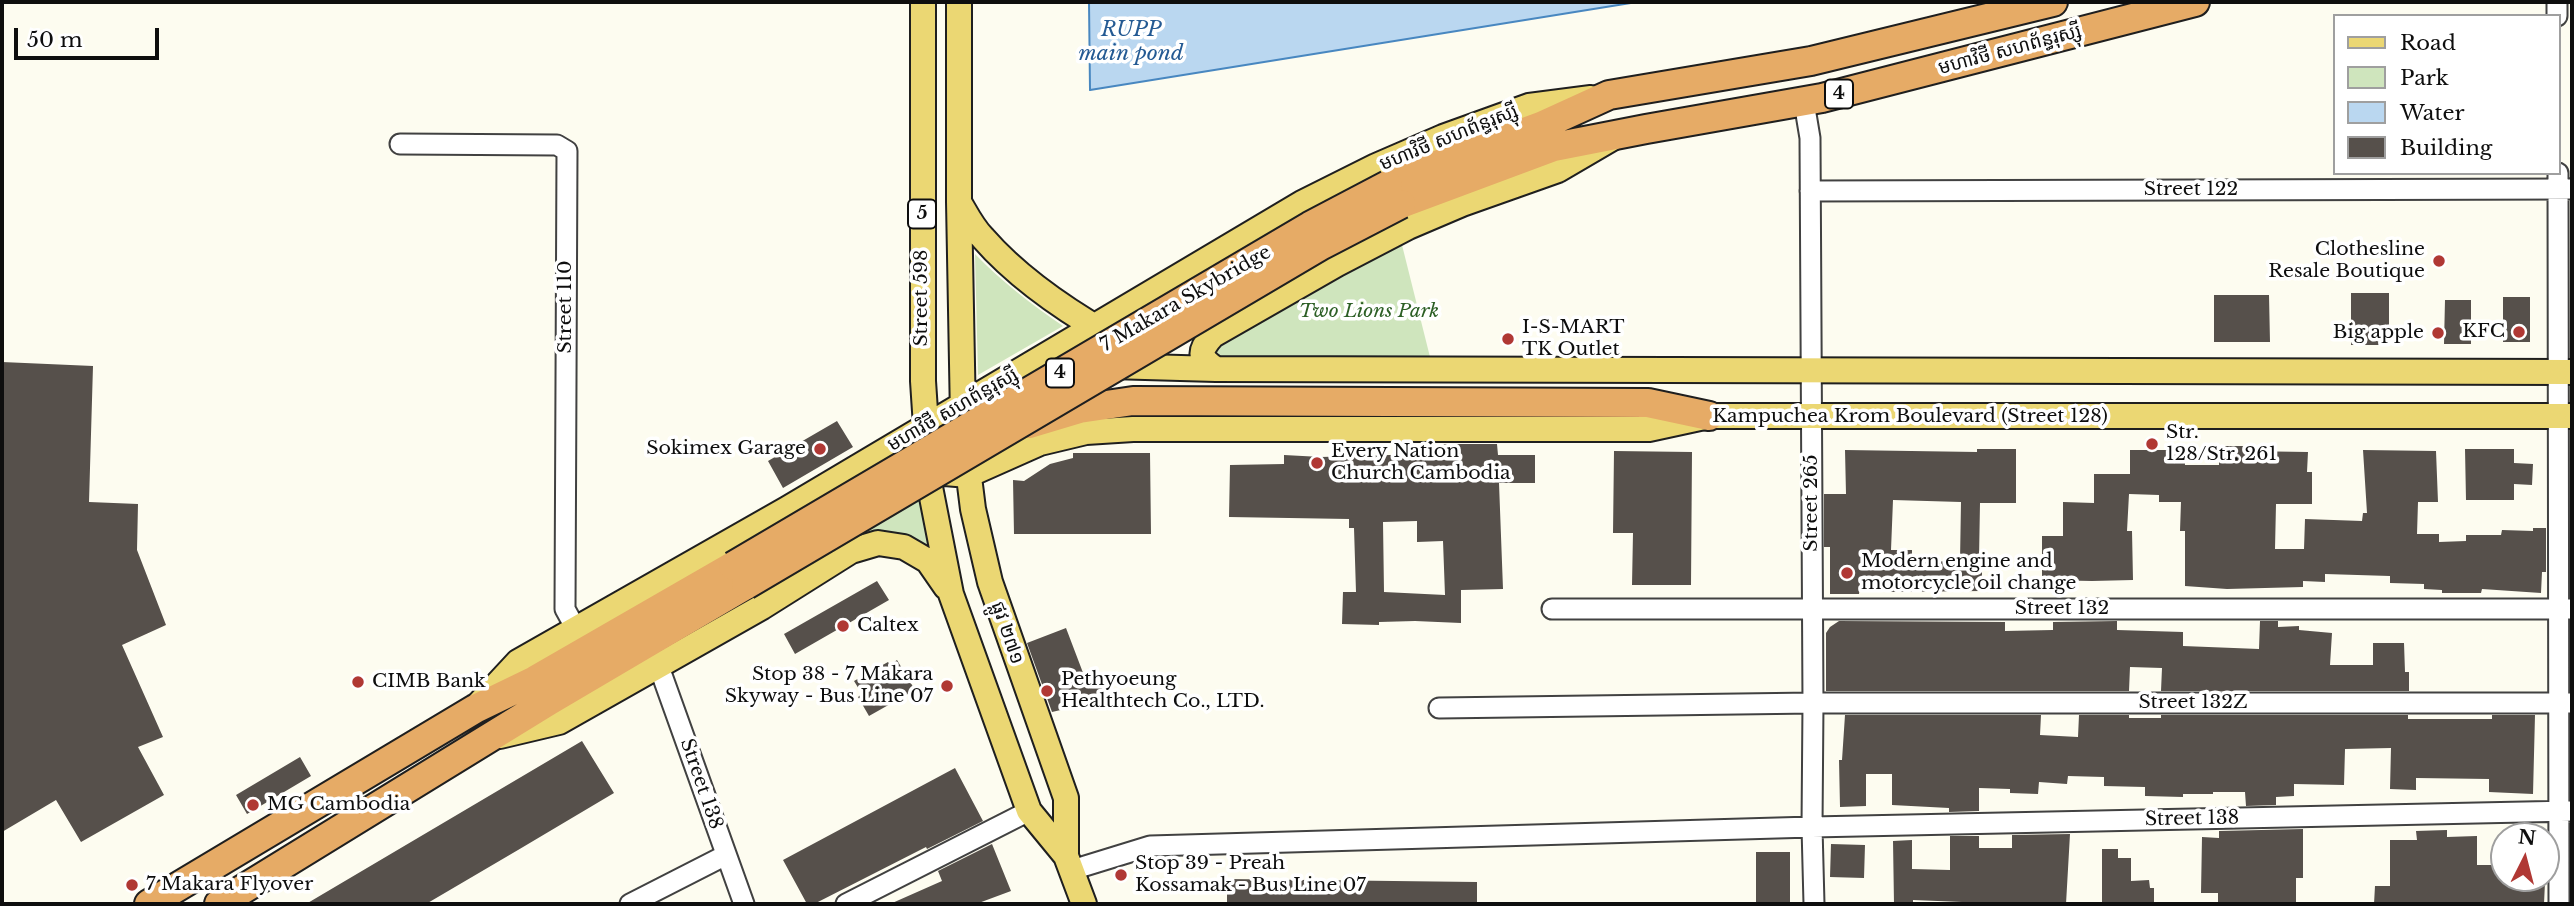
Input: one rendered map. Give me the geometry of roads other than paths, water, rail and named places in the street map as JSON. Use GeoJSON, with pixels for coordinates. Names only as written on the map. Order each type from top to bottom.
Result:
{"type":"FeatureCollection","features":[{"type":"Feature","properties":{"kind":"highway","name":"មហាវិថី សហព័ន្ធរុស្ស៊ី"},"geometry":{"type":"LineString","coordinates":[[1395,195],[1454,158],[1541,126],[1609,95],[1811,61],[2053,2]]}},
{"type":"Feature","properties":{"kind":"highway","name":"មហាវិថី សហព័ន្ធរុស្ស៊ី"},"geometry":{"type":"LineString","coordinates":[[1395,195],[1554,147],[1804,102],[2194,2]]}},
{"type":"Feature","properties":{"kind":"highway","name":"7 Makara Skybridge"},"geometry":{"type":"LineString","coordinates":[[739,575],[1007,431],[1322,245],[1395,195]]}},
{"type":"Feature","properties":{"kind":"highway","name":"7 Makara Skybridge"},"geometry":{"type":"LineString","coordinates":[[739,575],[1310,226],[1395,195]]}},
{"type":"Feature","properties":{"kind":"highway"},"geometry":{"type":"LineString","coordinates":[[1007,431],[1079,409],[1133,401],[1648,402],[1709,416]]}},
{"type":"Feature","properties":{"kind":"highway","name":"មហាវិថី សហព័ន្ធរុស្ស៊ី"},"geometry":{"type":"LineString","coordinates":[[149,904],[475,709],[739,575]]}},
{"type":"Feature","properties":{"kind":"highway","name":"4"},"geometry":{"type":"LineString","coordinates":[[228,902],[492,738],[739,575]]}},
{"type":"Feature","properties":{"kind":"main road","name":"Street 598"},"geometry":{"type":"LineString","coordinates":[[923,2],[925,426]]}},
{"type":"Feature","properties":{"kind":"main road","name":"Street 598"},"geometry":{"type":"LineString","coordinates":[[959,2],[962,405]]}},
{"type":"Feature","properties":{"kind":"main road","name":"មហាវិថី សហព័ន្ធរុស្ស៊ី"},"geometry":{"type":"LineString","coordinates":[[475,709],[518,662],[787,509],[1302,203],[1376,166],[1443,137],[1529,106],[1609,95]]}},
{"type":"Feature","properties":{"kind":"main road","name":"មហាវិថី សហព័ន្ធរុស្ស៊ី"},"geometry":{"type":"LineString","coordinates":[[1213,335],[1408,227],[1462,204],[1558,170],[1618,135]]}},
{"type":"Feature","properties":{"kind":"main road"},"geometry":{"type":"LineString","coordinates":[[959,202],[980,236],[1035,285],[1094,327],[1161,367]]}},
{"type":"Feature","properties":{"kind":"main road"},"geometry":{"type":"LineString","coordinates":[[1190,269],[1181,286],[1180,302],[1185,318],[1197,330],[1213,335],[1204,345],[1202,354],[1206,363],[1216,369]]}},
{"type":"Feature","properties":{"kind":"main road"},"geometry":{"type":"LineString","coordinates":[[1009,377],[1065,368],[1161,367],[2565,372]]}},
{"type":"Feature","properties":{"kind":"main road","name":"ផ្លូវ ២៧១"},"geometry":{"type":"LineString","coordinates":[[962,405],[968,475],[989,582],[1066,798],[1069,863]]}},
{"type":"Feature","properties":{"kind":"main road","name":"Kampuchea Krom Boulevard (Street 128)"},"geometry":{"type":"LineString","coordinates":[[968,475],[1040,443],[1086,432],[1133,429],[1649,429],[1709,416],[2566,416]]}},
{"type":"Feature","properties":{"kind":"main road","name":"ផ្លូវ ២៧១"},"geometry":{"type":"LineString","coordinates":[[925,426],[933,514],[951,594],[1030,811],[1069,863],[1084,904]]}},
{"type":"Feature","properties":{"kind":"main road"},"geometry":{"type":"LineString","coordinates":[[927,458],[945,473],[968,475]]}},
{"type":"Feature","properties":{"kind":"main road"},"geometry":{"type":"LineString","coordinates":[[492,738],[559,722],[762,607],[851,551],[878,543],[904,547],[928,561],[951,594]]}},
{"type":"Feature","properties":{"kind":"street","name":"Street 265"},"geometry":{"type":"LineString","coordinates":[[1804,102],[1810,138],[1811,191],[1814,904]]}},
{"type":"Feature","properties":{"kind":"street","name":"Street 110"},"geometry":{"type":"LineString","coordinates":[[400,144],[557,145],[567,150],[565,610],[576,629]]}},
{"type":"Feature","properties":{"kind":"street","name":"Street 122"},"geometry":{"type":"LineString","coordinates":[[1811,191],[2563,184]]}},
{"type":"Feature","properties":{"kind":"street"},"geometry":{"type":"LineString","coordinates":[[2559,904],[2566,811],[2563,184]]}},
{"type":"Feature","properties":{"kind":"street","name":"Street 132"},"geometry":{"type":"LineString","coordinates":[[1552,609],[2566,609]]}},
{"type":"Feature","properties":{"kind":"street","name":"Street 138"},"geometry":{"type":"LineString","coordinates":[[659,664],[744,904]]}},
{"type":"Feature","properties":{"kind":"street","name":"Street 132Z"},"geometry":{"type":"LineString","coordinates":[[1438,708],[1813,703],[2566,703]]}},
{"type":"Feature","properties":{"kind":"street"},"geometry":{"type":"LineString","coordinates":[[846,904],[867,900],[1030,811]]}},
{"type":"Feature","properties":{"kind":"street","name":"Street 138"},"geometry":{"type":"LineString","coordinates":[[1069,863],[1150,846],[1812,827],[2566,811]]}},
{"type":"Feature","properties":{"kind":"street"},"geometry":{"type":"LineString","coordinates":[[630,904],[726,855]]}},
{"type":"Feature","properties":{"kind":"water","name":"RUPP main pond"},"geometry":{"type":"Polygon","coordinates":[[[1089,2],[1637,2],[1090,90],[1089,2]]]}},
{"type":"Feature","properties":{"kind":"place","name":"Clothesline Resale Boutique"},"geometry":{"type":"Point","coordinates":[2439,261]}},
{"type":"Feature","properties":{"kind":"place","name":"KFC"},"geometry":{"type":"Point","coordinates":[2519,332]}},
{"type":"Feature","properties":{"kind":"place","name":"Big apple"},"geometry":{"type":"Point","coordinates":[2438,333]}},
{"type":"Feature","properties":{"kind":"place","name":"I-S-MART TK Outlet"},"geometry":{"type":"Point","coordinates":[1508,339]}},
{"type":"Feature","properties":{"kind":"place","name":"Str. 128/Str. 261"},"geometry":{"type":"Point","coordinates":[2152,444]}},
{"type":"Feature","properties":{"kind":"place","name":"Sokimex Garage"},"geometry":{"type":"Point","coordinates":[820,449]}},
{"type":"Feature","properties":{"kind":"place","name":"Every Nation Church Cambodia"},"geometry":{"type":"Point","coordinates":[1317,463]}},
{"type":"Feature","properties":{"kind":"place","name":"Modern engine and motorcycle oil change"},"geometry":{"type":"Point","coordinates":[1847,573]}},
{"type":"Feature","properties":{"kind":"place","name":"Caltex"},"geometry":{"type":"Point","coordinates":[843,626]}},
{"type":"Feature","properties":{"kind":"place","name":"CIMB Bank"},"geometry":{"type":"Point","coordinates":[358,682]}},
{"type":"Feature","properties":{"kind":"place","name":"Stop 38 - 7 Makara Skyway - Bus Line 07"},"geometry":{"type":"Point","coordinates":[947,686]}},
{"type":"Feature","properties":{"kind":"place","name":"Pethyoeung Healthtech Co., LTD."},"geometry":{"type":"Point","coordinates":[1047,691]}},
{"type":"Feature","properties":{"kind":"place","name":"MG Cambodia"},"geometry":{"type":"Point","coordinates":[253,805]}},
{"type":"Feature","properties":{"kind":"place","name":"Stop 39 - Preah Kossamak - Bus Line 07"},"geometry":{"type":"Point","coordinates":[1121,875]}},
{"type":"Feature","properties":{"kind":"place","name":"7 Makara Flyover"},"geometry":{"type":"Point","coordinates":[132,885]}},
{"type":"Feature","properties":{"kind":"park label","name":"Two Lions Park"},"geometry":{"type":"Point","coordinates":[1369,312]}}]}
